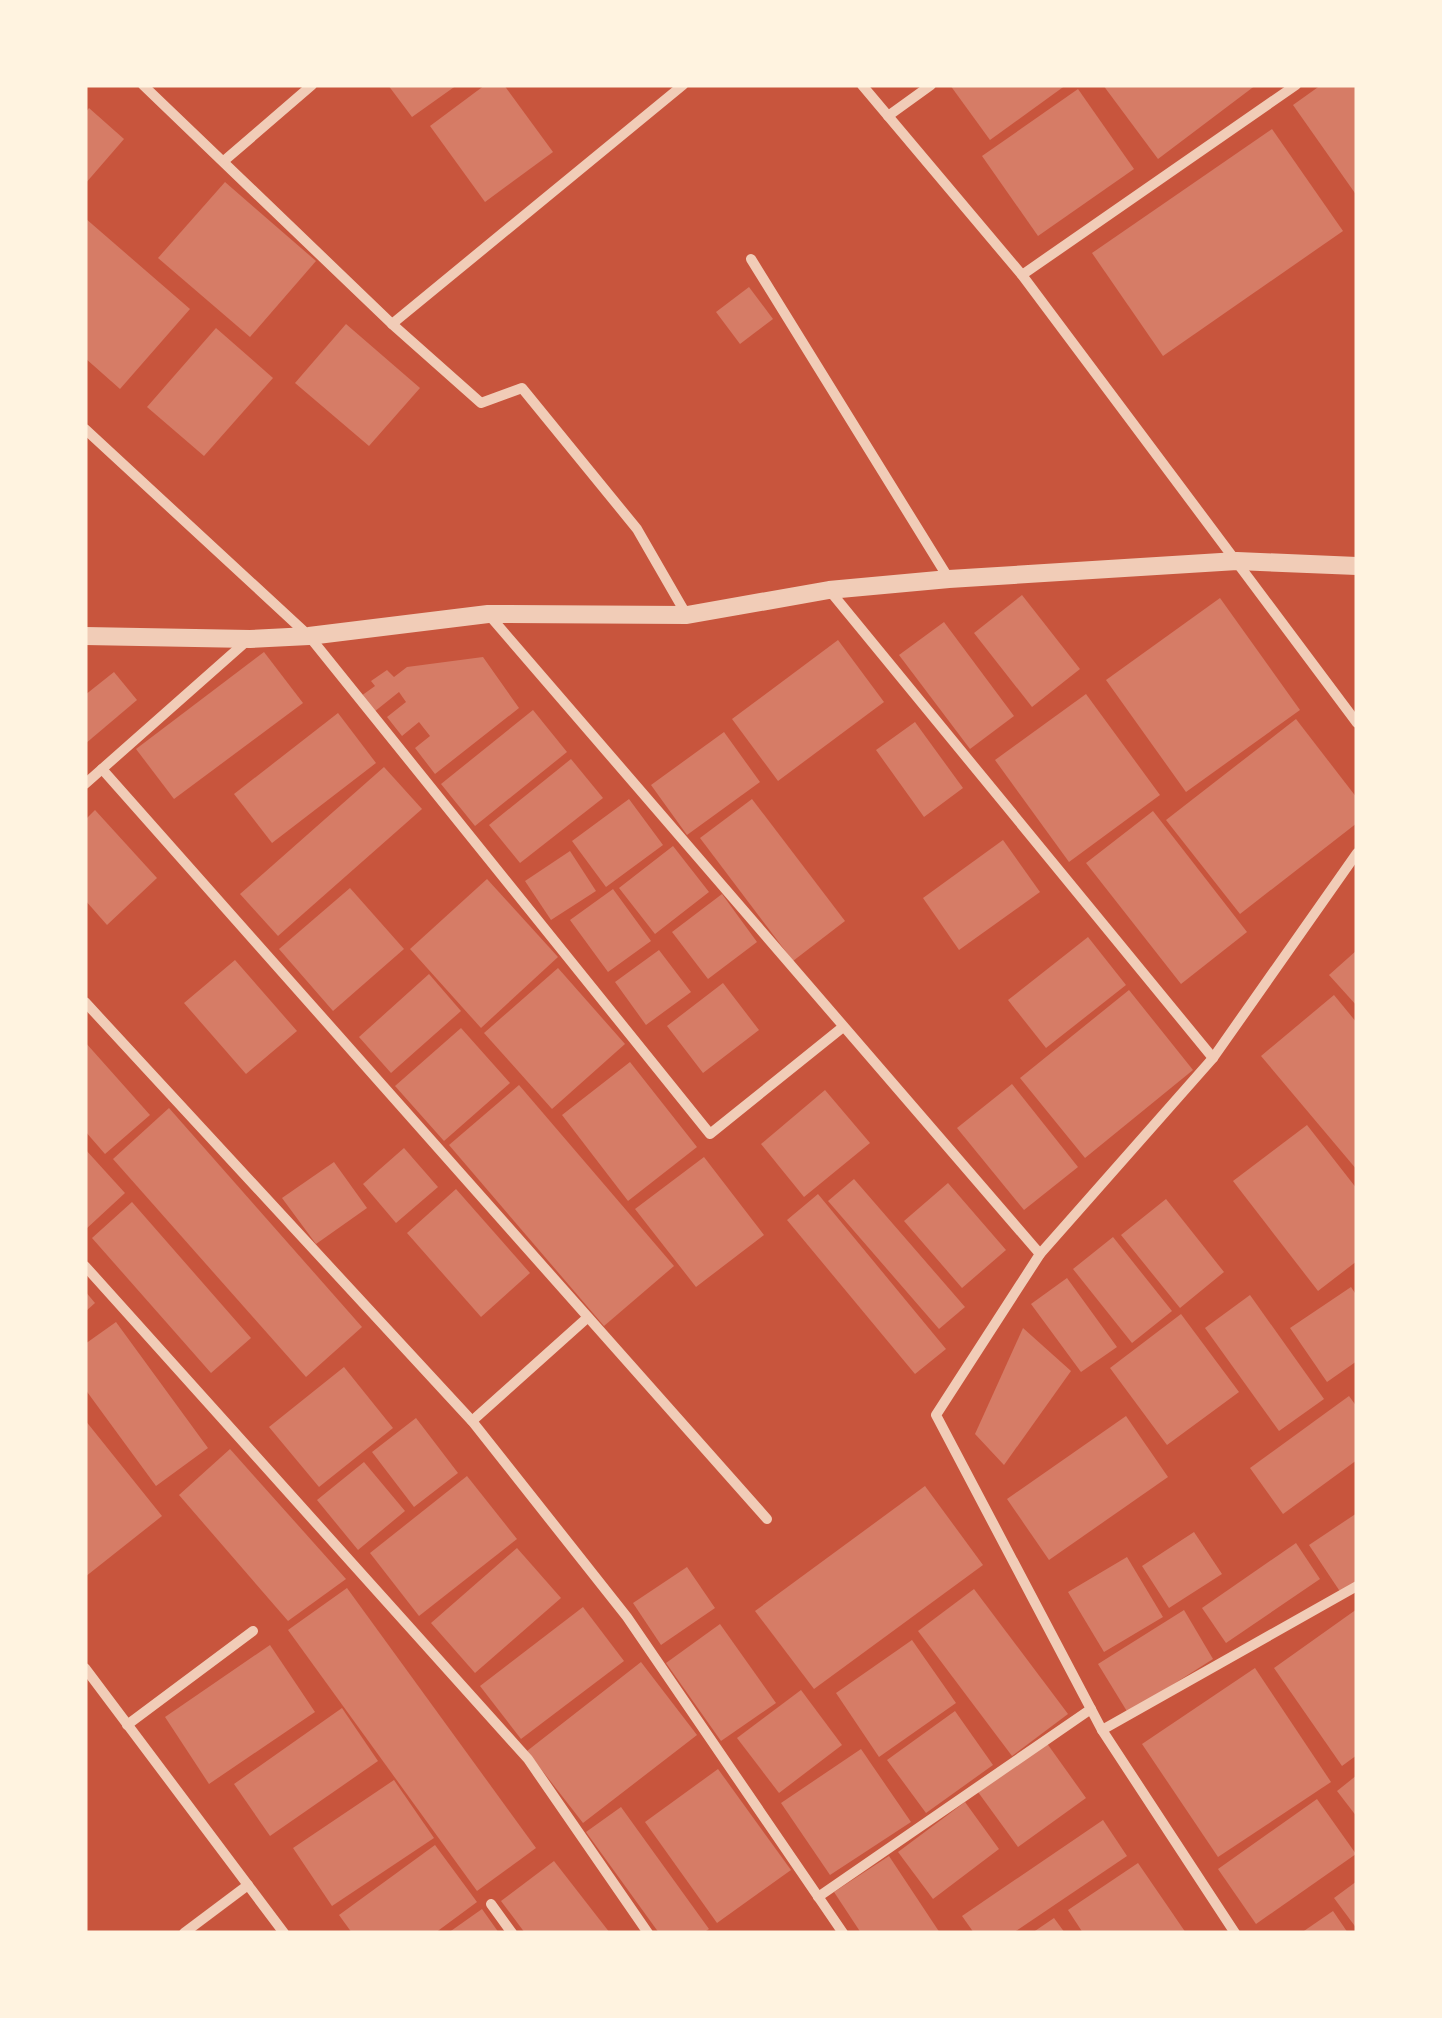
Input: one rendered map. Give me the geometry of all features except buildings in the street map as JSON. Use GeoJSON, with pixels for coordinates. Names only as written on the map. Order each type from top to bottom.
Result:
{"type":"FeatureCollection","features":[{"type":"Feature","properties":{"kind":"street"},"geometry":{"type":"LineString","coordinates":[[143,85],[480,403],[522,388],[637,529],[687,615]]}},
{"type":"Feature","properties":{"kind":"street"},"geometry":{"type":"LineString","coordinates":[[225,160],[312,85]]}},
{"type":"Feature","properties":{"kind":"street"},"geometry":{"type":"LineString","coordinates":[[392,324],[683,85]]}},
{"type":"Feature","properties":{"kind":"street"},"geometry":{"type":"LineString","coordinates":[[862,85],[1022,275],[1357,723]]}},
{"type":"Feature","properties":{"kind":"street"},"geometry":{"type":"LineString","coordinates":[[888,116],[931,85]]}},
{"type":"Feature","properties":{"kind":"street"},"geometry":{"type":"LineString","coordinates":[[1022,275],[1296,85]]}},
{"type":"Feature","properties":{"kind":"street"},"geometry":{"type":"LineString","coordinates":[[751,259],[950,578]]}},
{"type":"Feature","properties":{"kind":"street"},"geometry":{"type":"LineString","coordinates":[[85,429],[310,636],[710,1134],[844,1027]]}},
{"type":"Feature","properties":{"kind":"street"},"geometry":{"type":"LineString","coordinates":[[85,636],[250,639],[310,636],[488,614],[687,615],[830,590],[950,578],[1238,561],[1355,568]]}},
{"type":"Feature","properties":{"kind":"street"},"geometry":{"type":"LineString","coordinates":[[830,590],[1213,1058]]}},
{"type":"Feature","properties":{"kind":"street"},"geometry":{"type":"LineString","coordinates":[[488,614],[1040,1254]]}},
{"type":"Feature","properties":{"kind":"street"},"geometry":{"type":"LineString","coordinates":[[85,784],[250,639]]}},
{"type":"Feature","properties":{"kind":"street"},"geometry":{"type":"LineString","coordinates":[[102,770],[766,1519]]}},
{"type":"Feature","properties":{"kind":"street"},"geometry":{"type":"LineString","coordinates":[[1231,1932],[1090,1709],[936,1415],[1040,1254],[1213,1058],[1357,854]]}},
{"type":"Feature","properties":{"kind":"street"},"geometry":{"type":"LineString","coordinates":[[85,1002],[472,1421],[627,1617],[843,1933]]}},
{"type":"Feature","properties":{"kind":"street"},"geometry":{"type":"LineString","coordinates":[[85,1266],[528,1759],[648,1933]]}},
{"type":"Feature","properties":{"kind":"street"},"geometry":{"type":"LineString","coordinates":[[472,1421],[587,1318]]}},
{"type":"Feature","properties":{"kind":"street"},"geometry":{"type":"LineString","coordinates":[[1102,1730],[1357,1586]]}},
{"type":"Feature","properties":{"kind":"street"},"geometry":{"type":"LineString","coordinates":[[128,1725],[253,1630]]}},
{"type":"Feature","properties":{"kind":"street"},"geometry":{"type":"LineString","coordinates":[[85,1668],[284,1933]]}},
{"type":"Feature","properties":{"kind":"street"},"geometry":{"type":"LineString","coordinates":[[818,1897],[1090,1709]]}},
{"type":"Feature","properties":{"kind":"street"},"geometry":{"type":"LineString","coordinates":[[184,1933],[248,1886]]}},
{"type":"Feature","properties":{"kind":"street"},"geometry":{"type":"LineString","coordinates":[[491,1904],[512,1933]]}}]}
